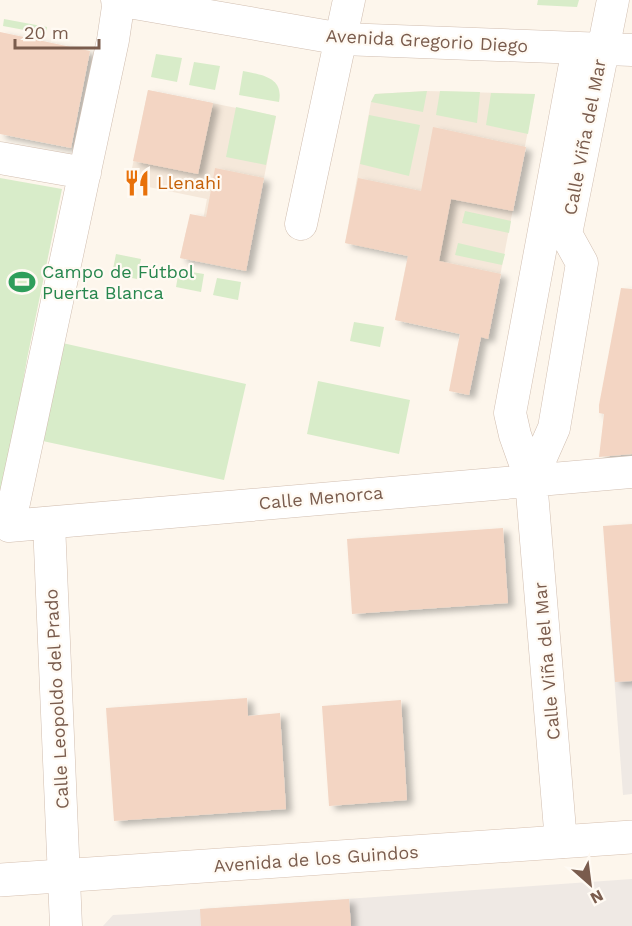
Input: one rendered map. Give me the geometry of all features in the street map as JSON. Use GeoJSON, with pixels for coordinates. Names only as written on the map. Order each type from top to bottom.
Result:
{"type":"FeatureCollection","features":[{"type":"Feature","properties":{"kind":"main road","name":"Avenida de los Guindos"},"geometry":{"type":"LineString","coordinates":[[0,880],[632,837]]}},
{"type":"Feature","properties":{"kind":"street"},"geometry":{"type":"LineString","coordinates":[[0,158],[85,173],[113,40],[118,0]]}},
{"type":"Feature","properties":{"kind":"street","name":"Avenida Gregorio Diego"},"geometry":{"type":"LineString","coordinates":[[118,0],[342,39],[604,49]]}},
{"type":"Feature","properties":{"kind":"street"},"geometry":{"type":"LineString","coordinates":[[301,224],[349,0]]}},
{"type":"Feature","properties":{"kind":"street","name":"Calle Viña del Mar"},"geometry":{"type":"LineString","coordinates":[[531,480],[554,428],[582,263],[566,234],[613,0]]}},
{"type":"Feature","properties":{"kind":"street","name":"Calle Viña del Mar"},"geometry":{"type":"LineString","coordinates":[[561,842],[531,480],[515,435],[510,413],[604,49]]}},
{"type":"Feature","properties":{"kind":"street","name":"Calle Menorca"},"geometry":{"type":"LineString","coordinates":[[85,173],[9,526],[632,472]]}},
{"type":"Feature","properties":{"kind":"street","name":"Calle Leopoldo del Prado"},"geometry":{"type":"LineString","coordinates":[[49,523],[66,926]]}},
{"type":"Feature","properties":{"kind":"shaded area"},"geometry":{"type":"Polygon","coordinates":[[[148,90],[276,116],[246,271],[180,258],[187,227],[201,230],[207,199],[129,183],[148,90]]]}},
{"type":"Feature","properties":{"kind":"shaded area"},"geometry":{"type":"Polygon","coordinates":[[[427,91],[535,94],[488,339],[395,320],[410,244],[379,237],[377,250],[345,243],[371,102],[375,94],[427,91]]]}},
{"type":"Feature","properties":{"kind":"shaded area"},"geometry":{"type":"Polygon","coordinates":[[[632,619],[632,794],[623,795],[610,621],[632,619]]]}},
{"type":"Feature","properties":{"kind":"shaded area"},"geometry":{"type":"Polygon","coordinates":[[[632,879],[632,926],[103,926],[113,915],[632,879]]]}},
{"type":"Feature","properties":{"kind":"green space"},"geometry":{"type":"Polygon","coordinates":[[[538,0],[579,0],[577,7],[537,5],[538,0]]]}},
{"type":"Feature","properties":{"kind":"green space"},"geometry":{"type":"Polygon","coordinates":[[[4,19],[47,27],[46,34],[3,26],[4,19]]]}},
{"type":"Feature","properties":{"kind":"green space"},"geometry":{"type":"Polygon","coordinates":[[[156,54],[182,58],[177,82],[151,77],[156,54]]]}},
{"type":"Feature","properties":{"kind":"green space"},"geometry":{"type":"Polygon","coordinates":[[[194,62],[220,66],[215,90],[189,85],[194,62]]]}},
{"type":"Feature","properties":{"kind":"green space"},"geometry":{"type":"Polygon","coordinates":[[[243,71],[264,76],[275,82],[280,94],[279,102],[239,95],[243,71]]]}},
{"type":"Feature","properties":{"kind":"green space"},"geometry":{"type":"Polygon","coordinates":[[[427,91],[423,112],[371,102],[375,94],[427,91]]]}},
{"type":"Feature","properties":{"kind":"green space"},"geometry":{"type":"Polygon","coordinates":[[[440,91],[480,92],[477,123],[436,115],[440,91]]]}},
{"type":"Feature","properties":{"kind":"green space"},"geometry":{"type":"Polygon","coordinates":[[[491,93],[535,94],[528,134],[486,125],[491,93]]]}},
{"type":"Feature","properties":{"kind":"green space"},"geometry":{"type":"Polygon","coordinates":[[[236,107],[276,116],[266,165],[226,157],[236,107]]]}},
{"type":"Feature","properties":{"kind":"green space"},"geometry":{"type":"Polygon","coordinates":[[[369,115],[420,125],[409,176],[360,164],[369,115]]]}},
{"type":"Feature","properties":{"kind":"green space","name":"Campo de Fútbol Puerta Blanca"},"geometry":{"type":"Polygon","coordinates":[[[0,178],[62,189],[27,359],[0,513],[0,178]]]}},
{"type":"Feature","properties":{"kind":"green space"},"geometry":{"type":"Polygon","coordinates":[[[465,211],[511,221],[509,233],[462,223],[465,211]]]}},
{"type":"Feature","properties":{"kind":"green space"},"geometry":{"type":"Polygon","coordinates":[[[458,243],[505,254],[502,265],[455,255],[458,243]]]}},
{"type":"Feature","properties":{"kind":"green space"},"geometry":{"type":"Polygon","coordinates":[[[116,254],[141,259],[137,279],[112,274],[116,254]]]}},
{"type":"Feature","properties":{"kind":"green space"},"geometry":{"type":"Polygon","coordinates":[[[179,270],[204,274],[201,292],[176,287],[179,270]]]}},
{"type":"Feature","properties":{"kind":"green space"},"geometry":{"type":"Polygon","coordinates":[[[217,278],[241,282],[238,300],[213,295],[217,278]]]}},
{"type":"Feature","properties":{"kind":"green space"},"geometry":{"type":"Polygon","coordinates":[[[354,322],[384,327],[380,347],[350,341],[354,322]]]}},
{"type":"Feature","properties":{"kind":"green space"},"geometry":{"type":"Polygon","coordinates":[[[58,342],[246,384],[224,480],[38,440],[58,342]]]}},
{"type":"Feature","properties":{"kind":"green space"},"geometry":{"type":"Polygon","coordinates":[[[318,381],[410,400],[399,454],[307,434],[318,381]]]}},
{"type":"Feature","properties":{"kind":"building"},"geometry":{"type":"Polygon","coordinates":[[[0,32],[90,51],[71,148],[0,134],[0,32]]]}},
{"type":"Feature","properties":{"kind":"building"},"geometry":{"type":"Polygon","coordinates":[[[148,90],[213,103],[198,174],[133,161],[148,90]]]}},
{"type":"Feature","properties":{"kind":"building"},"geometry":{"type":"Polygon","coordinates":[[[433,127],[526,147],[513,211],[451,199],[439,261],[501,274],[488,339],[481,337],[469,395],[449,391],[460,334],[395,320],[408,256],[345,243],[358,178],[421,191],[433,127]]]}},
{"type":"Feature","properties":{"kind":"building"},"geometry":{"type":"Polygon","coordinates":[[[215,168],[264,178],[246,271],[180,258],[190,214],[206,217],[215,168]]]}},
{"type":"Feature","properties":{"kind":"building"},"geometry":{"type":"Polygon","coordinates":[[[621,288],[632,289],[632,454],[599,457],[604,414],[599,413],[599,405],[621,288]]]}},
{"type":"Feature","properties":{"kind":"building"},"geometry":{"type":"Polygon","coordinates":[[[632,524],[632,681],[615,682],[603,526],[632,524]]]}},
{"type":"Feature","properties":{"kind":"building"},"geometry":{"type":"Polygon","coordinates":[[[503,528],[508,603],[352,614],[347,539],[503,528]]]}},
{"type":"Feature","properties":{"kind":"building"},"geometry":{"type":"Polygon","coordinates":[[[247,698],[248,716],[280,713],[286,809],[114,821],[106,708],[247,698]]]}},
{"type":"Feature","properties":{"kind":"building"},"geometry":{"type":"Polygon","coordinates":[[[401,700],[407,800],[329,806],[322,706],[401,700]]]}},
{"type":"Feature","properties":{"kind":"building"},"geometry":{"type":"Polygon","coordinates":[[[349,899],[351,926],[201,926],[200,909],[349,899]]]}},
{"type":"Feature","properties":{"kind":"place","name":"Llenahi"},"geometry":{"type":"Point","coordinates":[137,183]}},
{"type":"Feature","properties":{"kind":"place","name":"Campo de Fútbol Puerta Blanca"},"geometry":{"type":"Point","coordinates":[22,282]}}]}
